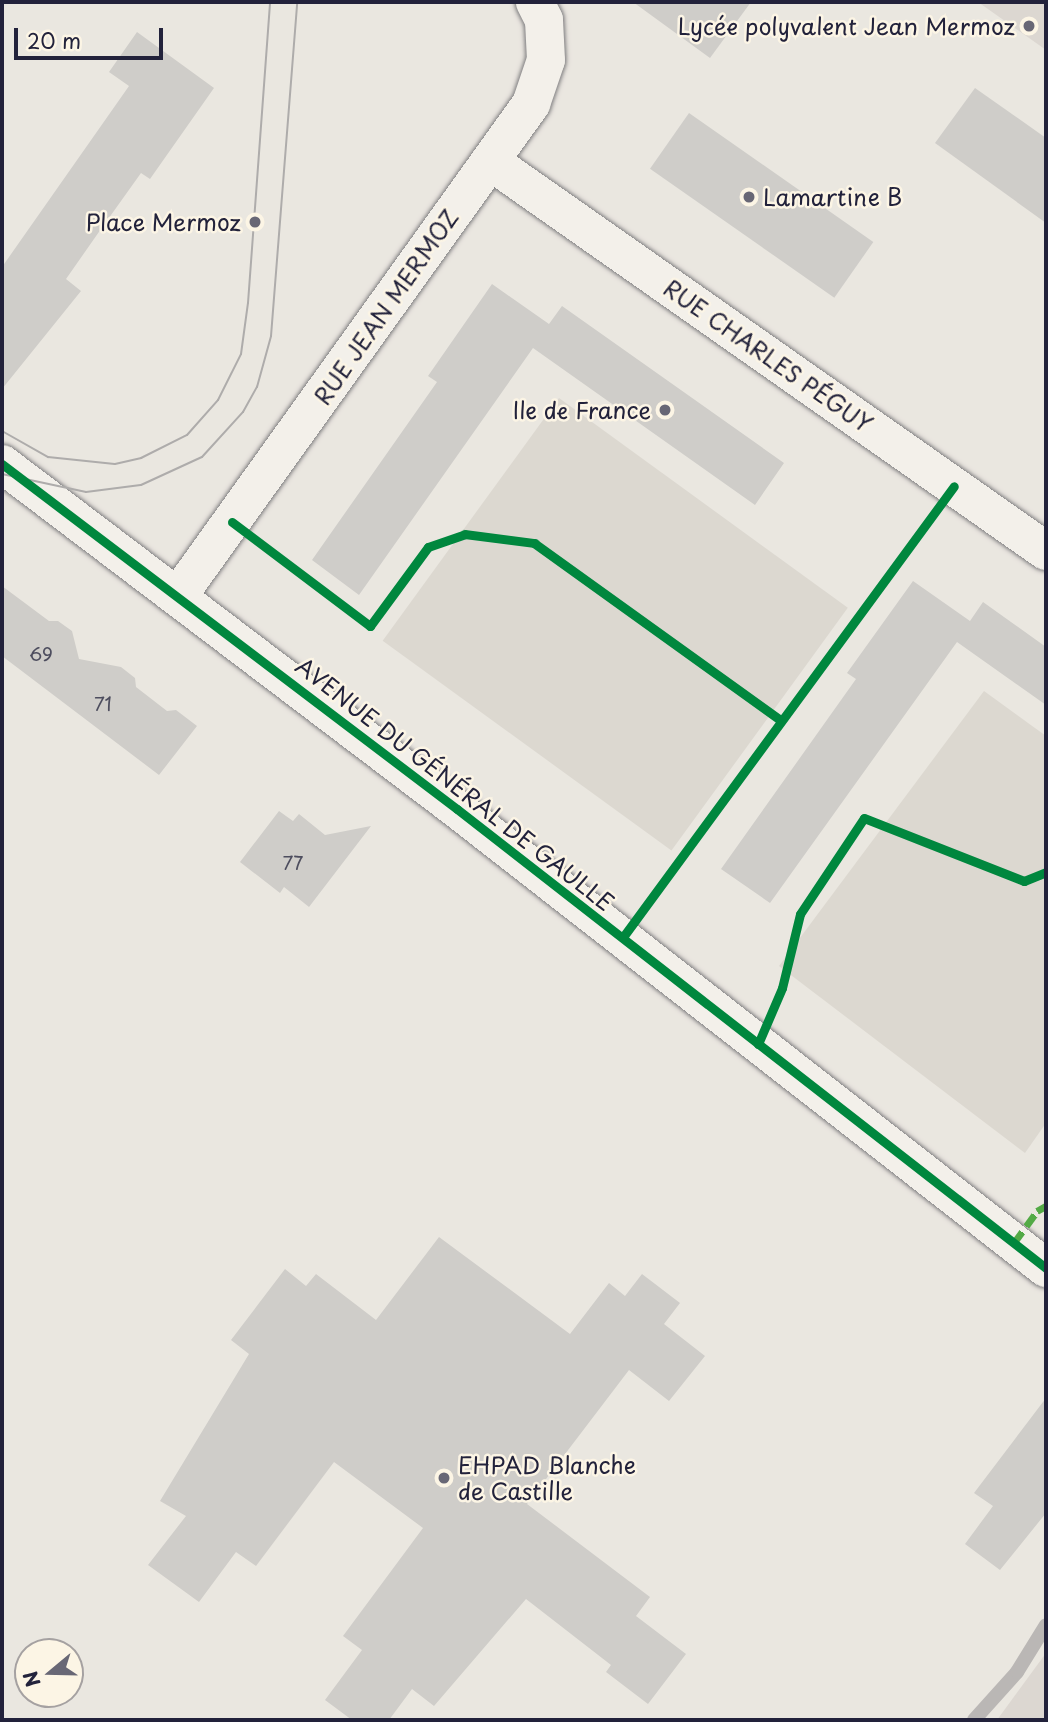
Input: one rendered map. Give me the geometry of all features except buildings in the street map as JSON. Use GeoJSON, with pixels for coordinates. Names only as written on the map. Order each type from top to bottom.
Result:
{"type":"FeatureCollection","features":[{"type":"Feature","properties":{"kind":"street","name":"RUE JEAN MERMOZ"},"geometry":{"type":"LineString","coordinates":[[178,596],[531,104],[546,60],[544,20],[535,2]]}},
{"type":"Feature","properties":{"kind":"street","name":"RUE CHARLES PÉGUY"},"geometry":{"type":"LineString","coordinates":[[490,161],[1046,551]]}},
{"type":"Feature","properties":{"kind":"street","name":"AVENUE DU GÉNÉRAL DE GAULLE"},"geometry":{"type":"LineString","coordinates":[[2,464],[178,596],[1046,1268]]}},
{"type":"Feature","properties":{"kind":"shaded area","name":"Lycée polyvalent Jean Mermoz"},"geometry":{"type":"Polygon","coordinates":[[[978,2],[1046,2],[1046,50],[978,2]]]}},
{"type":"Feature","properties":{"kind":"shaded area"},"geometry":{"type":"Polygon","coordinates":[[[559,398],[848,608],[671,851],[383,641],[559,398]]]}},
{"type":"Feature","properties":{"kind":"shaded area"},"geometry":{"type":"Polygon","coordinates":[[[984,691],[1046,736],[1046,1123],[1025,1153],[779,966],[984,691]]]}},
{"type":"Feature","properties":{"kind":"shaded area"},"geometry":{"type":"Polygon","coordinates":[[[1046,1653],[1046,1720],[997,1720],[1046,1653]]]}},
{"type":"Feature","properties":{"kind":"waterway"},"geometry":{"type":"LineString","coordinates":[[974,1720],[1017,1672],[1046,1625]]}},
{"type":"Feature","properties":{"kind":"tram line"},"geometry":{"type":"LineString","coordinates":[[2,431],[48,457],[115,464],[141,458],[187,435],[218,400],[241,354],[248,303],[270,2]]}},
{"type":"Feature","properties":{"kind":"tram line"},"geometry":{"type":"LineString","coordinates":[[2,474],[86,492],[141,485],[202,457],[243,412],[257,387],[271,336],[297,2]]}},
{"type":"Feature","properties":{"kind":"marked path"},"geometry":{"type":"LineString","coordinates":[[1014,1243],[1037,1211],[1046,1206]]}},
{"type":"Feature","properties":{"kind":"cycle path"},"geometry":{"type":"LineString","coordinates":[[2,464],[457,809],[1046,1268]]}},
{"type":"Feature","properties":{"kind":"cycle path"},"geometry":{"type":"LineString","coordinates":[[623,937],[954,486]]}},
{"type":"Feature","properties":{"kind":"cycle path"},"geometry":{"type":"LineString","coordinates":[[232,522],[370,626],[428,547],[465,534],[534,543],[779,719]]}},
{"type":"Feature","properties":{"kind":"cycle path"},"geometry":{"type":"LineString","coordinates":[[758,1044],[782,988],[800,914],[864,818],[1024,881],[1046,872]]}},
{"type":"Feature","properties":{"kind":"place","name":"Lycée polyvalent Jean Mermoz"},"geometry":{"type":"Point","coordinates":[1029,26]}},
{"type":"Feature","properties":{"kind":"place","name":"Lamartine B"},"geometry":{"type":"Point","coordinates":[749,197]}},
{"type":"Feature","properties":{"kind":"place","name":"Place Mermoz"},"geometry":{"type":"Point","coordinates":[255,222]}},
{"type":"Feature","properties":{"kind":"place","name":"Ile de France"},"geometry":{"type":"Point","coordinates":[665,410]}},
{"type":"Feature","properties":{"kind":"place","name":"EHPAD Blanche de Castille"},"geometry":{"type":"Point","coordinates":[444,1478]}}]}
